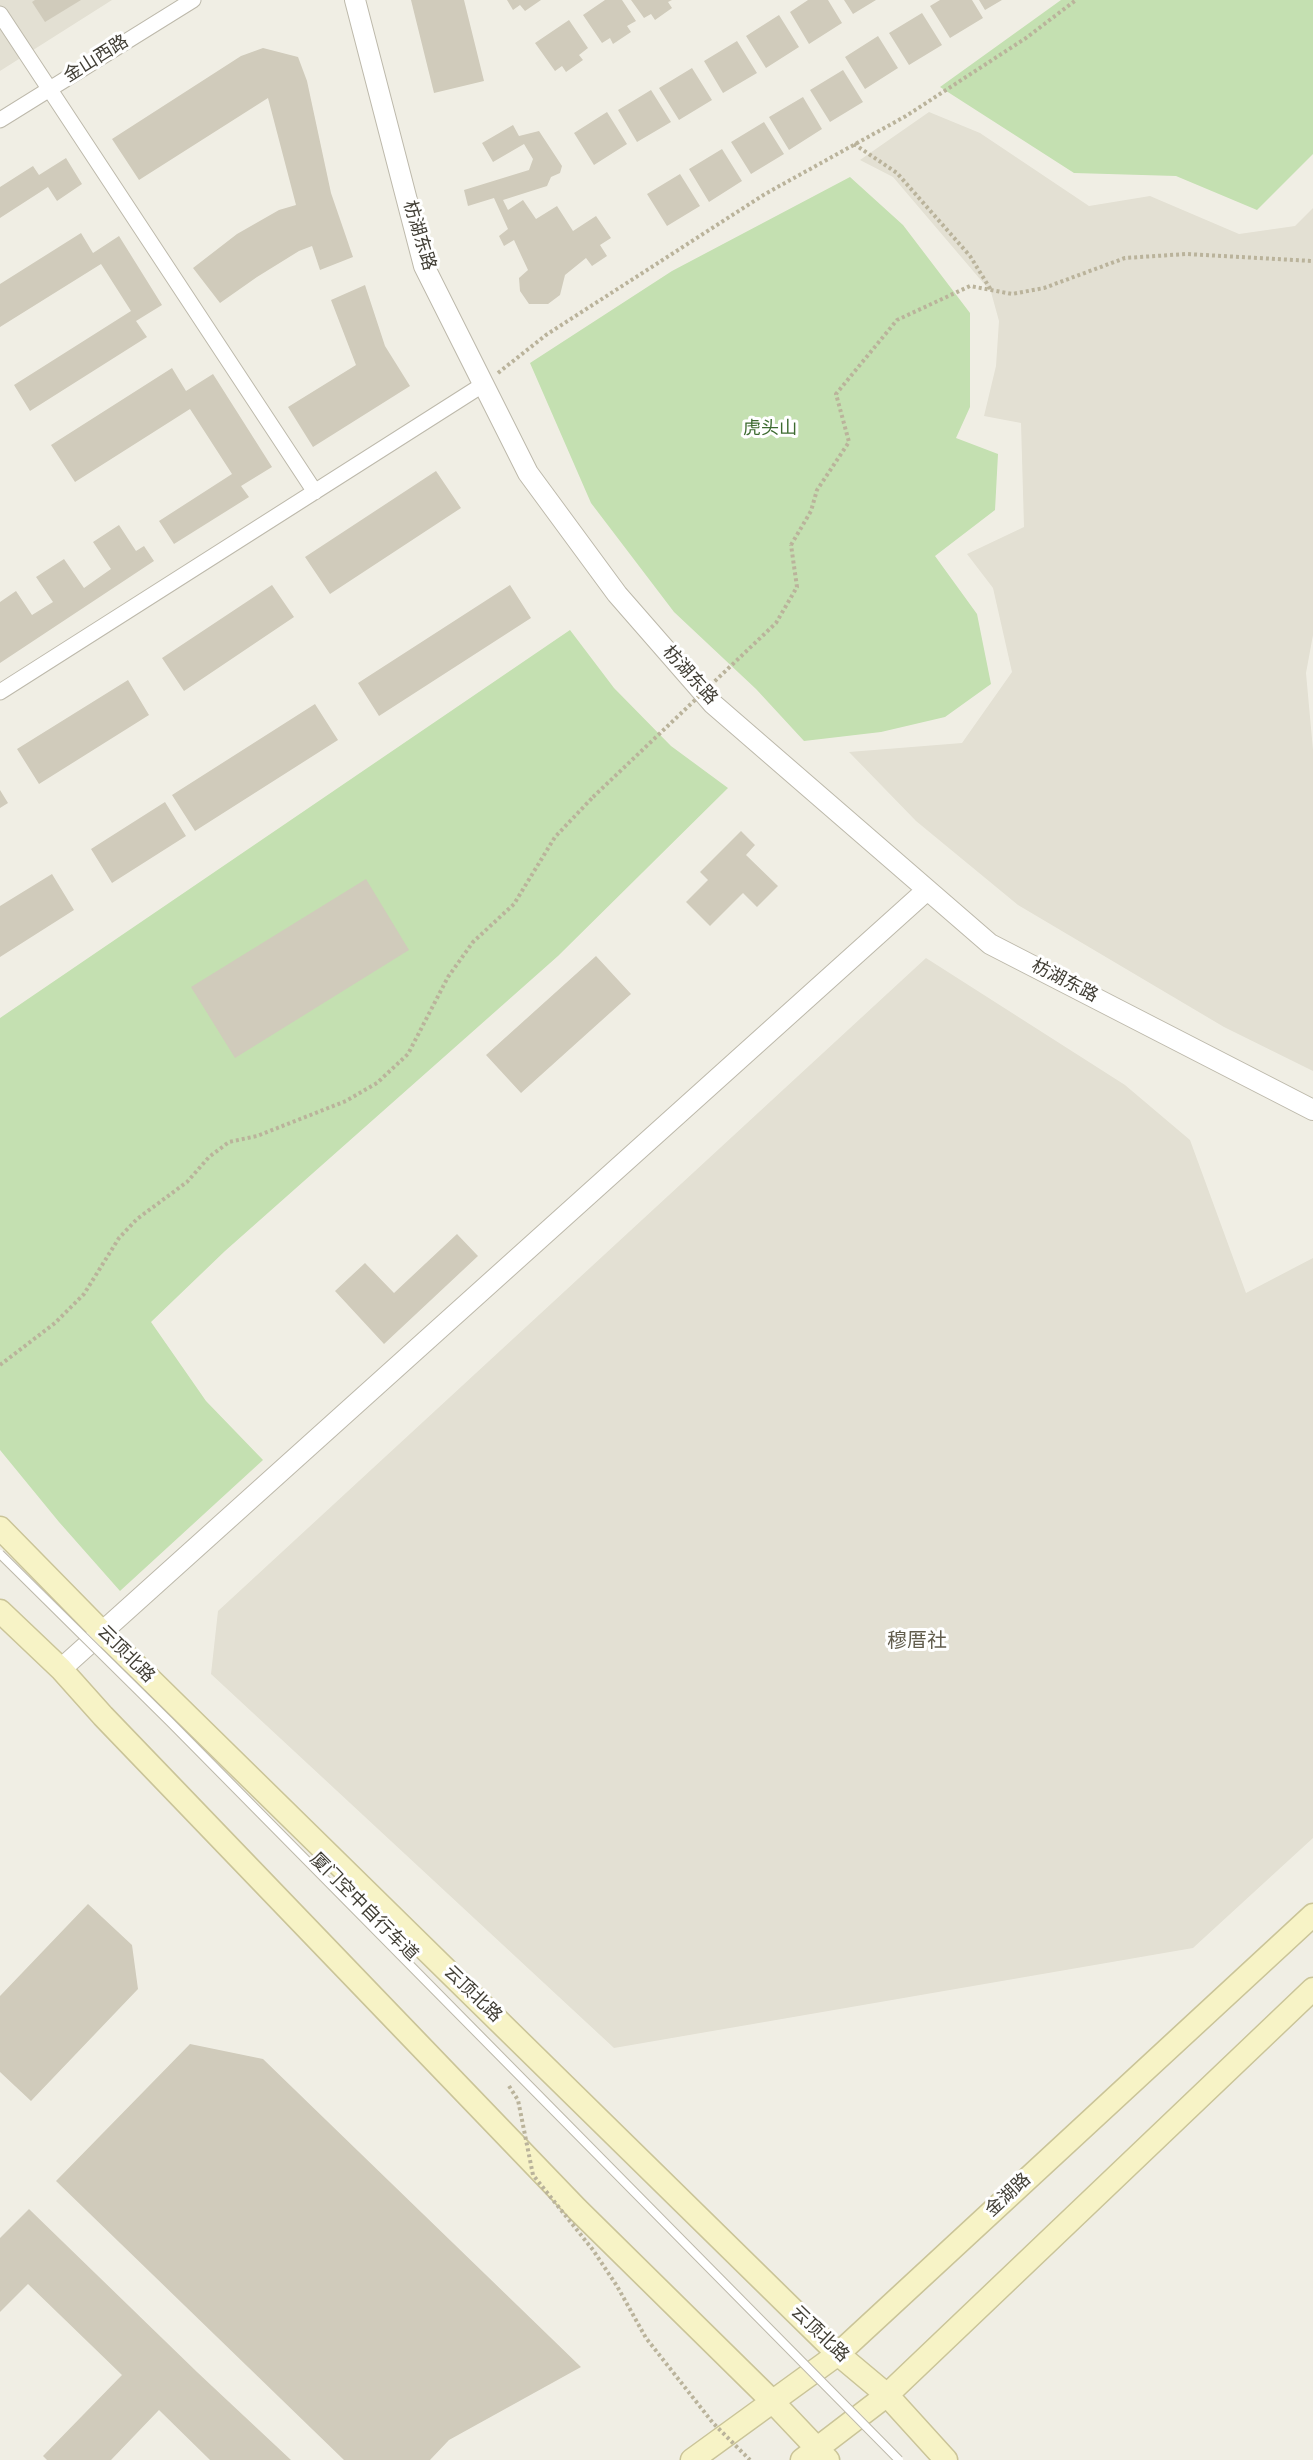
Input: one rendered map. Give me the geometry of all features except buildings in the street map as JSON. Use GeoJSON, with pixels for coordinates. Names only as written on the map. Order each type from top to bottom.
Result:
{"type":"FeatureCollection","features":[{"type":"Feature","properties":{"kind":"main road","name":"云顶北路"},"geometry":{"type":"LineString","coordinates":[[0,1527],[103,1633],[838,2354],[887,2395],[946,2460]]}},
{"type":"Feature","properties":{"kind":"main road"},"geometry":{"type":"LineString","coordinates":[[0,1611],[61,1670],[576,2209],[773,2402],[816,2457],[887,2395],[1313,1989]]}},
{"type":"Feature","properties":{"kind":"main road","name":"金湖路"},"geometry":{"type":"LineString","coordinates":[[692,2460],[838,2354],[1313,1915]]}},
{"type":"Feature","properties":{"kind":"street","name":"金山西路"},"geometry":{"type":"LineString","coordinates":[[0,120],[193,0]]}},
{"type":"Feature","properties":{"kind":"street","name":"枋湖东路"},"geometry":{"type":"LineString","coordinates":[[356,0],[424,266],[528,473],[632,611],[713,704],[990,944],[1313,1110]]}},
{"type":"Feature","properties":{"kind":"street"},"geometry":{"type":"LineString","coordinates":[[0,14],[315,492]]}},
{"type":"Feature","properties":{"kind":"street"},"geometry":{"type":"LineString","coordinates":[[0,692],[484,384]]}},
{"type":"Feature","properties":{"kind":"street"},"geometry":{"type":"LineString","coordinates":[[61,1670],[927,890]]}},
{"type":"Feature","properties":{"kind":"lane"},"geometry":{"type":"LineString","coordinates":[[0,1554],[178,1730],[899,2460]]}},
{"type":"Feature","properties":{"kind":"path"},"geometry":{"type":"LineString","coordinates":[[484,384],[556,328],[765,194],[906,116],[1026,38],[1076,0]]}},
{"type":"Feature","properties":{"kind":"path"},"geometry":{"type":"LineString","coordinates":[[854,144],[897,173],[970,256],[992,291]]}},
{"type":"Feature","properties":{"kind":"path"},"geometry":{"type":"LineString","coordinates":[[0,1365],[55,1323],[84,1294],[119,1239],[138,1219],[187,1182],[209,1157],[230,1142],[257,1136],[346,1101],[377,1083],[408,1054],[448,977],[473,942],[514,904],[555,837],[593,797],[776,623],[797,587],[791,545],[811,511],[817,490],[849,442],[836,394],[897,320],[970,286],[1012,294],[1044,288],[1125,258],[1186,254],[1313,261]]}},
{"type":"Feature","properties":{"kind":"path"},"geometry":{"type":"LineString","coordinates":[[506,2081],[518,2100],[533,2175],[593,2250],[617,2286],[646,2338],[712,2423],[750,2460]]}},
{"type":"Feature","properties":{"kind":"shaded area"},"geometry":{"type":"Polygon","coordinates":[[[0,0],[112,0],[0,71],[0,0]]]}},
{"type":"Feature","properties":{"kind":"shaded area"},"geometry":{"type":"Polygon","coordinates":[[[929,112],[980,133],[1089,206],[1150,196],[1239,234],[1295,226],[1313,208],[1313,635],[1306,673],[1313,750],[1313,1071],[1224,1027],[1018,905],[916,821],[849,752],[962,743],[1012,672],[993,588],[967,554],[1024,527],[1021,423],[984,416],[996,366],[999,321],[991,292],[893,177],[860,160],[929,112]]]}},
{"type":"Feature","properties":{"kind":"shaded area"},"geometry":{"type":"Polygon","coordinates":[[[926,958],[1125,1085],[1190,1140],[1246,1293],[1313,1258],[1313,1838],[1193,1948],[614,2048],[211,1674],[218,1611],[926,958]]]}},
{"type":"Feature","properties":{"kind":"green space"},"geometry":{"type":"Polygon","coordinates":[[[1061,0],[1313,0],[1313,154],[1257,210],[1176,176],[1074,173],[940,87],[1061,0]]]}},
{"type":"Feature","properties":{"kind":"green space","name":"虎头山"},"geometry":{"type":"Polygon","coordinates":[[[850,177],[903,225],[970,313],[970,407],[956,438],[998,454],[995,510],[935,556],[977,614],[991,684],[945,717],[881,732],[804,741],[756,689],[674,612],[591,503],[530,363],[672,271],[850,177]]]}},
{"type":"Feature","properties":{"kind":"green space"},"geometry":{"type":"Polygon","coordinates":[[[570,630],[614,688],[671,746],[728,788],[558,956],[225,1251],[151,1322],[206,1401],[263,1460],[120,1591],[0,1450],[0,1018],[570,630]]]}},
{"type":"Feature","properties":{"kind":"district","name":"穆厝社"},"geometry":{"type":"Point","coordinates":[917,1643]}}]}
